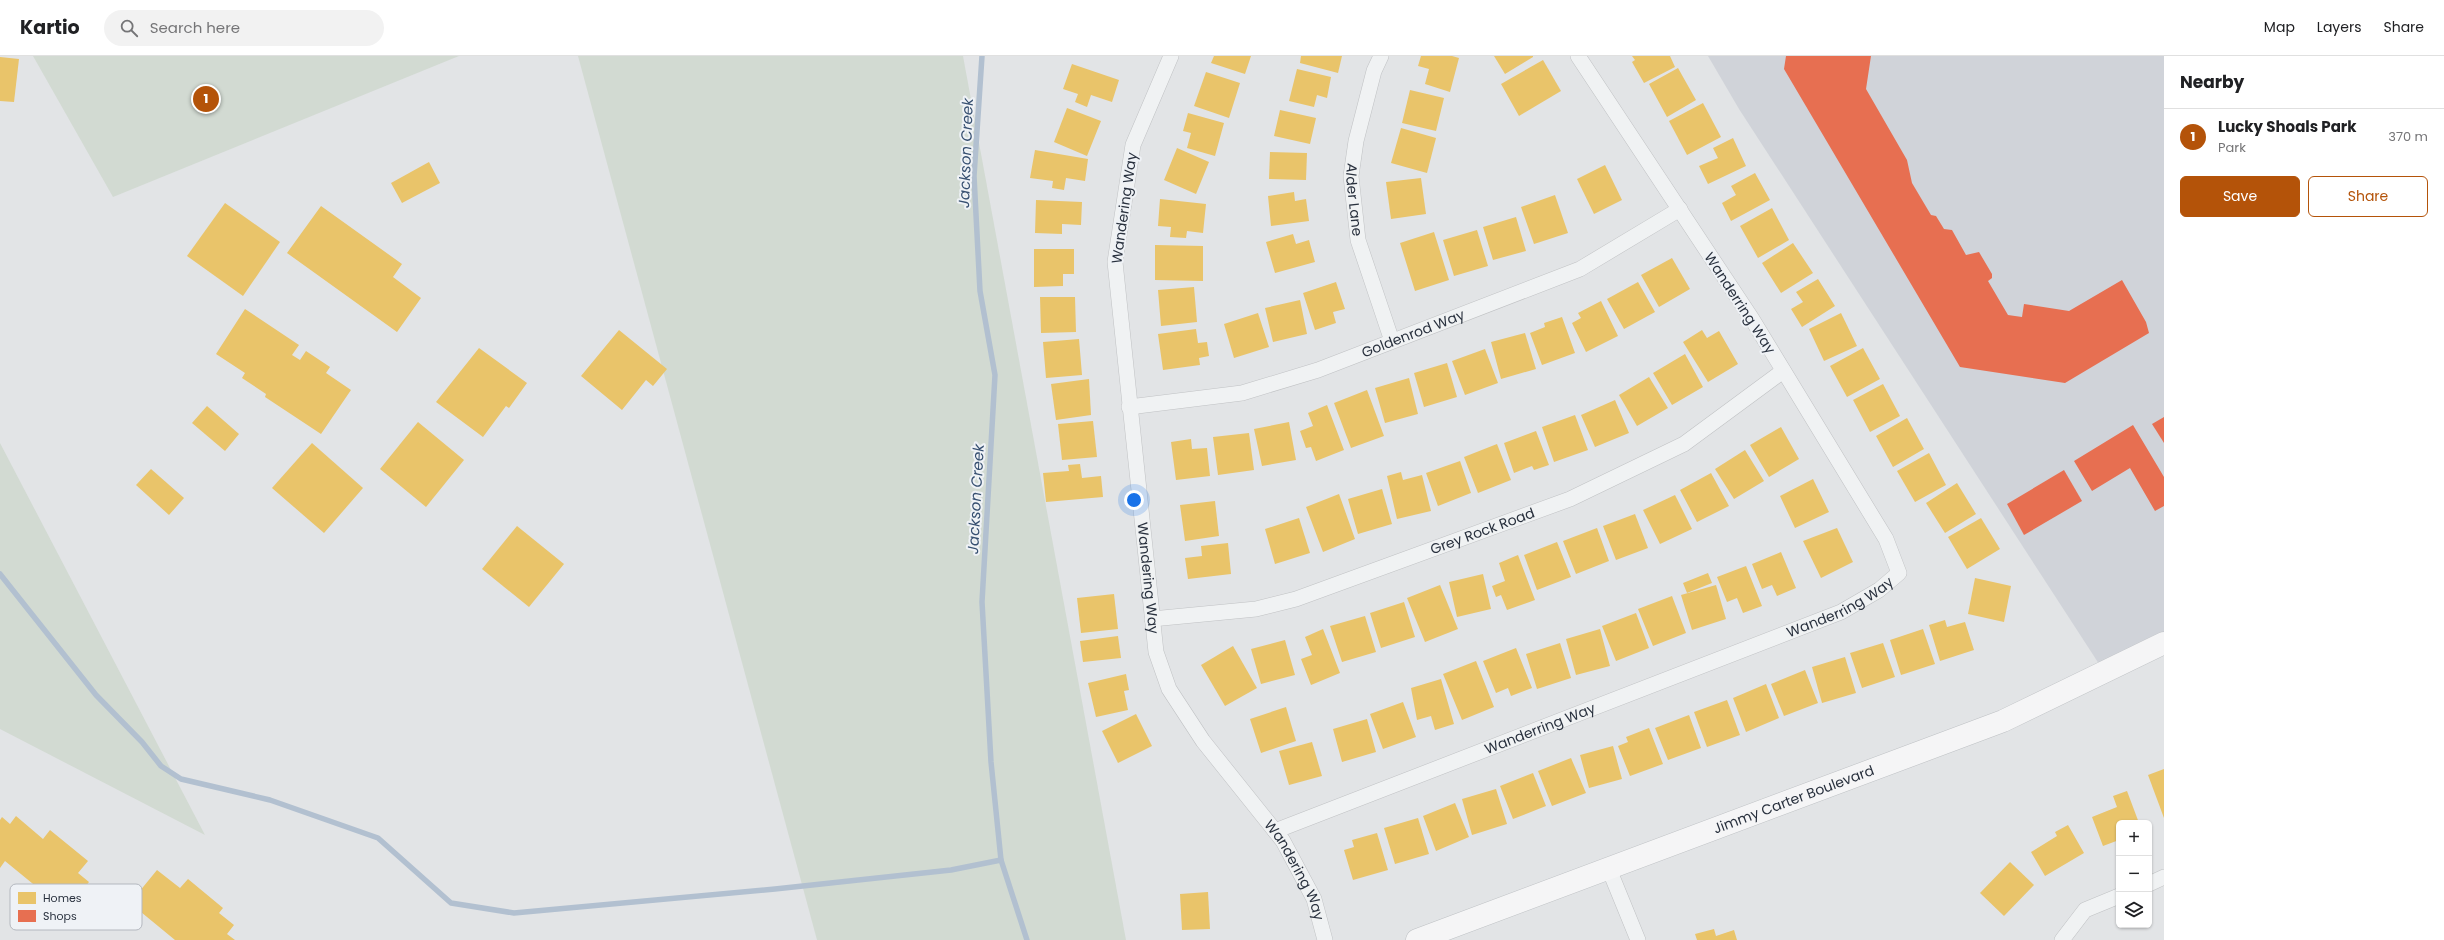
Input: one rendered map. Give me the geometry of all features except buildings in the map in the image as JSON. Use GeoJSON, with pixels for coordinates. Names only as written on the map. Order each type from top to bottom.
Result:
{"type":"FeatureCollection","features":[{"type":"Feature","properties":{"kind":"main road","name":"Jimmy Carter Boulevard"},"geometry":{"type":"LineString","coordinates":[[1416,940],[2002,721],[2164,643]]}},
{"type":"Feature","properties":{"kind":"street","name":"Wandering Way"},"geometry":{"type":"LineString","coordinates":[[1170,56],[1133,146],[1118,232],[1115,262],[1129,407],[1156,652],[1169,689],[1203,741],[1284,841],[1314,899],[1325,940]]}},
{"type":"Feature","properties":{"kind":"street","name":"Alder Lane"},"geometry":{"type":"LineString","coordinates":[[1381,56],[1374,71],[1356,141],[1351,176],[1358,240],[1392,341]]}},
{"type":"Feature","properties":{"kind":"street","name":"Wanderring Way"},"geometry":{"type":"LineString","coordinates":[[1276,831],[1841,612],[1879,590],[1900,573],[1886,539],[1752,319],[1578,56]]}},
{"type":"Feature","properties":{"kind":"street","name":"Goldenrod Way"},"geometry":{"type":"LineString","coordinates":[[1129,407],[1242,393],[1318,370],[1580,269],[1680,209]]}},
{"type":"Feature","properties":{"kind":"street","name":"Grey Rock Road"},"geometry":{"type":"LineString","coordinates":[[1152,619],[1256,610],[1296,599],[1570,499],[1684,444],[1783,370]]}},
{"type":"Feature","properties":{"kind":"street"},"geometry":{"type":"LineString","coordinates":[[1609,869],[1638,940]]}},
{"type":"Feature","properties":{"kind":"street"},"geometry":{"type":"LineString","coordinates":[[2152,883],[2164,878]]}},
{"type":"Feature","properties":{"kind":"street"},"geometry":{"type":"LineString","coordinates":[[2062,940],[2085,910],[2116,897]]}},
{"type":"Feature","properties":{"kind":"shaded area"},"geometry":{"type":"Polygon","coordinates":[[[33,56],[459,56],[113,197],[33,56]]]}},
{"type":"Feature","properties":{"kind":"shaded area"},"geometry":{"type":"Polygon","coordinates":[[[578,56],[963,56],[1126,940],[817,940],[578,56]]]}},
{"type":"Feature","properties":{"kind":"shaded area"},"geometry":{"type":"Polygon","coordinates":[[[1708,56],[2164,56],[2164,633],[2101,667],[1739,109],[1708,56]]]}},
{"type":"Feature","properties":{"kind":"shaded area"},"geometry":{"type":"Polygon","coordinates":[[[0,443],[205,835],[0,729],[0,443]]]}},
{"type":"Feature","properties":{"kind":"waterway","name":"Jackson Creek"},"geometry":{"type":"LineString","coordinates":[[982,56],[974,176],[980,291],[995,375],[982,602],[991,762],[1001,860],[1027,940]]}},
{"type":"Feature","properties":{"kind":"waterway"},"geometry":{"type":"LineString","coordinates":[[0,574],[96,695],[142,742],[161,766],[181,779],[270,800],[378,838],[451,903],[514,913],[775,889],[951,870],[1001,860]]}},
{"type":"Feature","properties":{"kind":"place","name":"Lucky Shoals Park"},"geometry":{"type":"Point","coordinates":[206,99]}}]}
